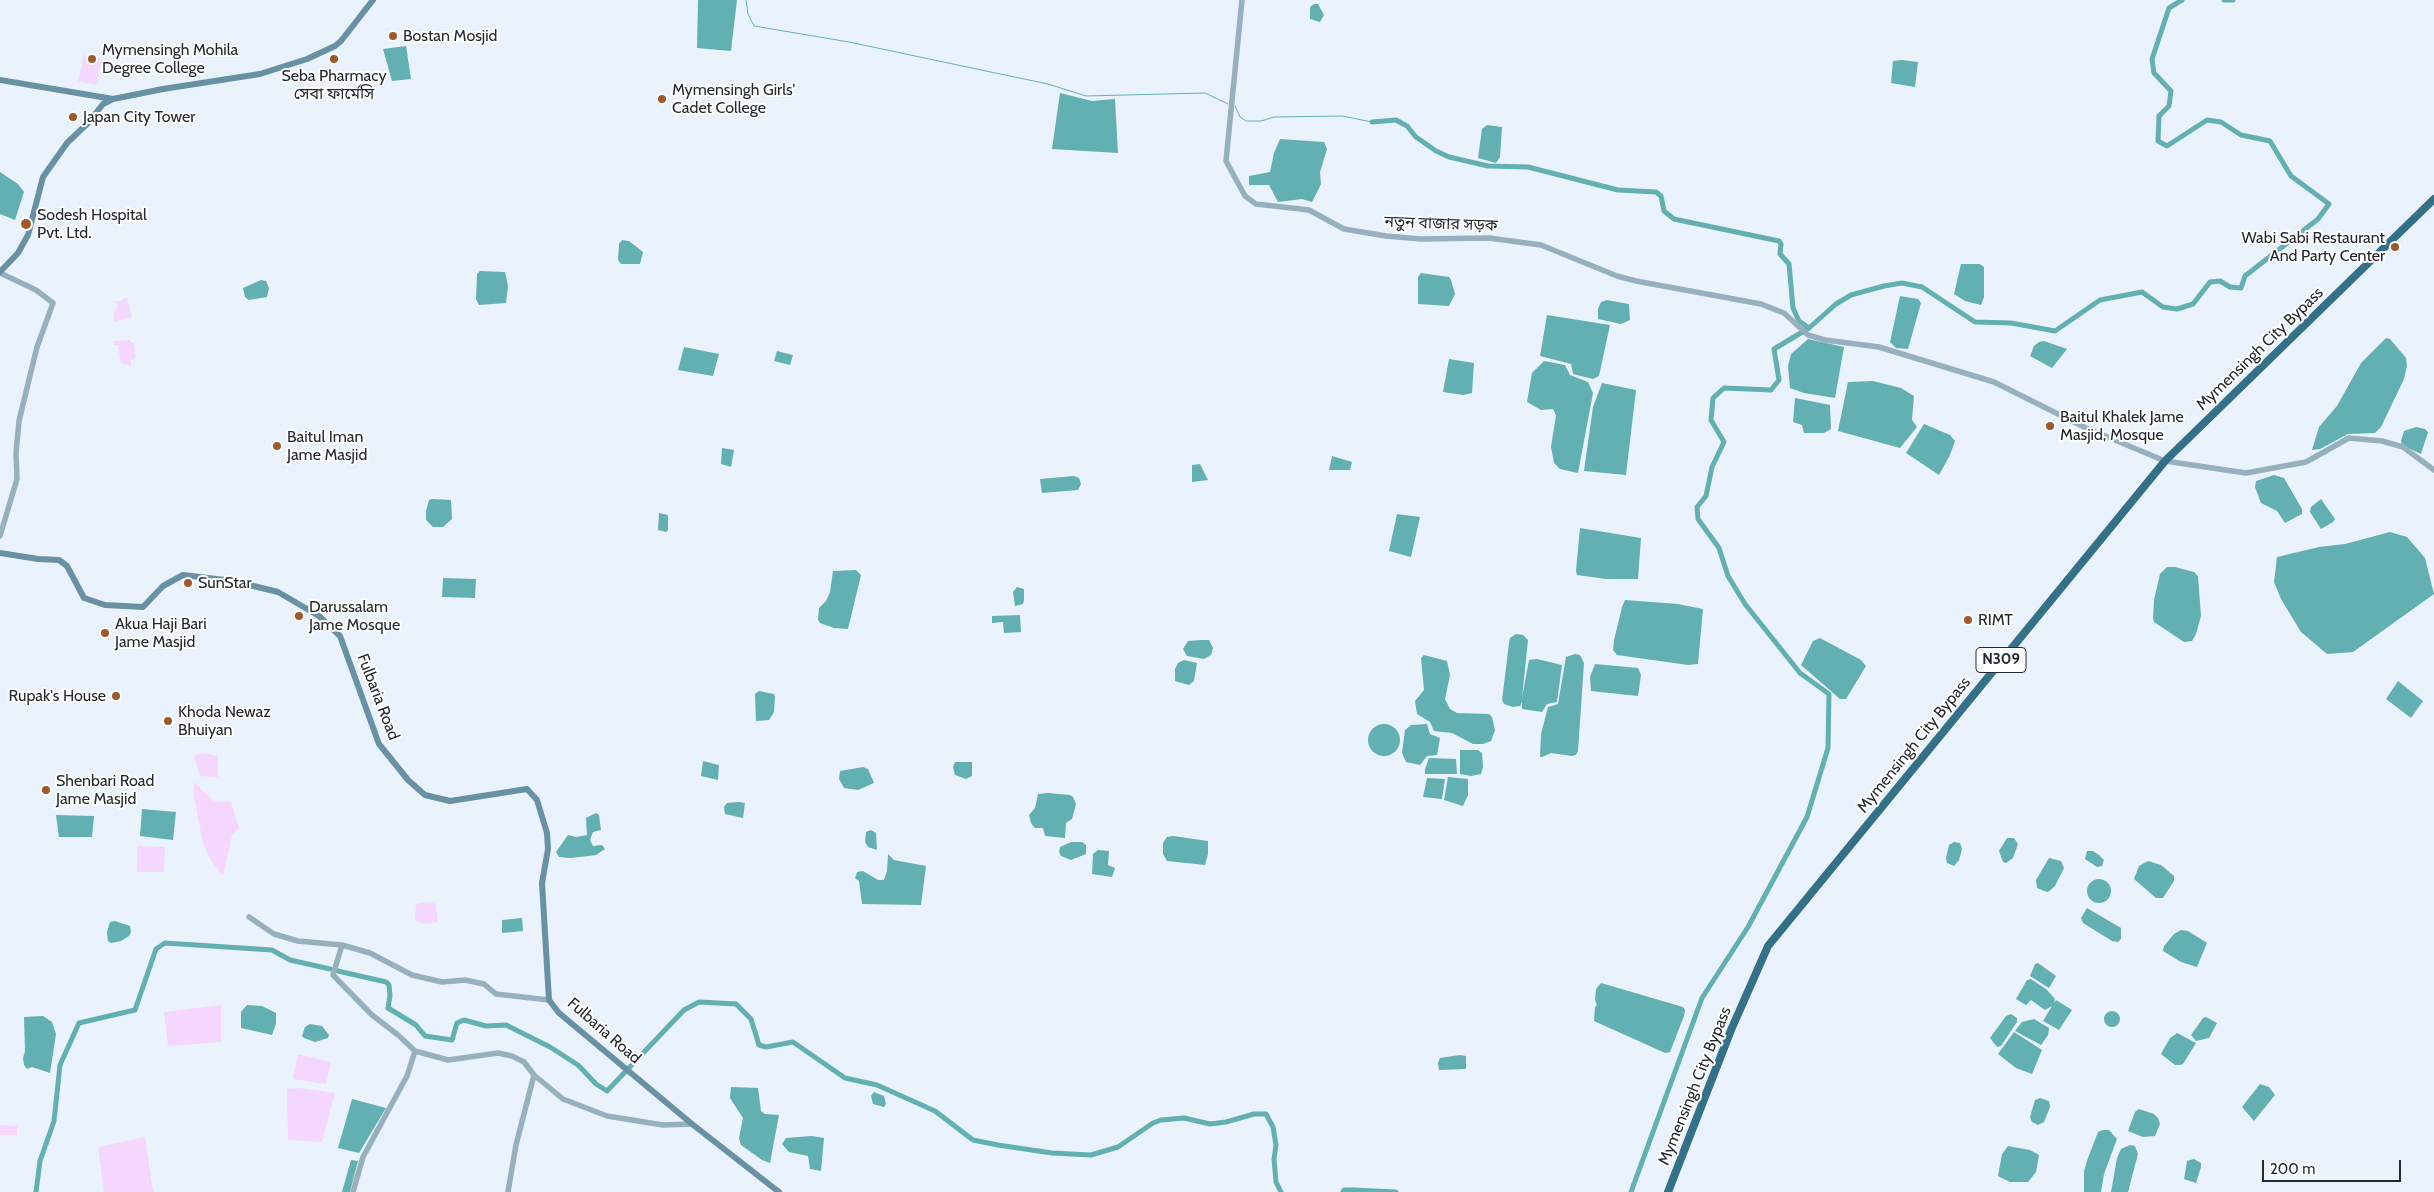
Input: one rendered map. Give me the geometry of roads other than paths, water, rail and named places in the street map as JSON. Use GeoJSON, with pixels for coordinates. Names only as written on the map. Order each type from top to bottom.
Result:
{"type":"FeatureCollection","features":[{"type":"Feature","properties":{"kind":"highway","name":"Mymensingh City Bypass"},"geometry":{"type":"LineString","coordinates":[[1668,1192],[1732,1030],[1768,946],[2165,461],[2434,199]]}},
{"type":"Feature","properties":{"kind":"main road"},"geometry":{"type":"LineString","coordinates":[[0,273],[18,253],[28,235],[43,177],[67,143],[89,122],[103,104],[112,100],[260,74],[307,59],[335,46],[341,41],[373,0]]}},
{"type":"Feature","properties":{"kind":"main road"},"geometry":{"type":"LineString","coordinates":[[0,80],[112,100]]}},
{"type":"Feature","properties":{"kind":"main road","name":"Fulbaria Road"},"geometry":{"type":"LineString","coordinates":[[0,553],[59,560],[67,566],[84,598],[104,605],[142,607],[163,586],[183,575],[233,581],[278,592],[319,616],[340,636],[379,744],[408,780],[425,795],[450,801],[527,789],[537,800],[547,833],[548,849],[542,883],[549,1000],[559,1013],[692,1124],[779,1192]]}},
{"type":"Feature","properties":{"kind":"street","name":"নতুন বাজার সড়ক"},"geometry":{"type":"LineString","coordinates":[[1242,0],[1226,161],[1245,196],[1256,204],[1309,210],[1344,229],[1386,236],[1421,239],[1489,238],[1541,244],[1616,276],[1666,288],[1730,298],[1774,308],[1784,313],[1808,335],[1825,340],[1879,347],[1994,382],[2086,428],[2165,461]]}},
{"type":"Feature","properties":{"kind":"street"},"geometry":{"type":"LineString","coordinates":[[0,273],[36,290],[53,303],[28,383],[18,429],[16,453],[17,479],[0,536]]}},
{"type":"Feature","properties":{"kind":"street"},"geometry":{"type":"LineString","coordinates":[[2165,461],[2246,473],[2306,462],[2349,438],[2382,441],[2403,447],[2434,470]]}},
{"type":"Feature","properties":{"kind":"street"},"geometry":{"type":"LineString","coordinates":[[249,918],[274,934],[298,940],[342,945],[370,953],[412,975],[442,982],[465,980],[484,984],[496,994],[549,1000]]}},
{"type":"Feature","properties":{"kind":"street"},"geometry":{"type":"LineString","coordinates":[[342,945],[332,975],[372,1015],[415,1051],[448,1060],[498,1053],[512,1056],[524,1062],[534,1075],[563,1099],[607,1116],[663,1125],[692,1124]]}},
{"type":"Feature","properties":{"kind":"street"},"geometry":{"type":"LineString","coordinates":[[353,1192],[363,1157],[408,1076],[415,1051]]}},
{"type":"Feature","properties":{"kind":"street"},"geometry":{"type":"LineString","coordinates":[[508,1192],[516,1145],[534,1075]]}},
{"type":"Feature","properties":{"kind":"waterway"},"geometry":{"type":"LineString","coordinates":[[746,0],[748,14],[754,26],[849,42],[1048,84],[1086,96],[1205,93],[1228,104]]}},
{"type":"Feature","properties":{"kind":"waterway"},"geometry":{"type":"LineString","coordinates":[[1631,1192],[1702,998],[1748,927],[1807,817],[1828,748],[1829,694],[1800,673],[1745,604],[1728,576],[1719,548],[1698,519],[1697,507],[1706,496],[1712,467],[1724,442],[1711,420],[1713,398],[1724,388],[1771,390],[1779,380],[1774,349],[1809,328],[1836,304],[1851,295],[1884,286],[1902,283],[1922,287],[1975,322],[2011,323],[2055,331],[2100,300],[2142,292],[2163,307],[2177,309],[2193,304],[2210,282],[2220,281],[2230,287],[2241,288],[2245,276],[2318,219],[2329,204],[2291,176],[2270,141],[2241,135],[2221,122],[2207,120],[2167,146],[2158,141],[2159,116],[2169,106],[2171,91],[2154,73],[2152,59],[2169,8],[2182,0]]}},
{"type":"Feature","properties":{"kind":"waterway"},"geometry":{"type":"LineString","coordinates":[[2224,0],[2233,0]]}},
{"type":"Feature","properties":{"kind":"waterway"},"geometry":{"type":"LineString","coordinates":[[1235,106],[1240,117],[1246,121],[1261,121],[1274,117],[1342,116],[1372,122]]}},
{"type":"Feature","properties":{"kind":"waterway"},"geometry":{"type":"LineString","coordinates":[[1372,122],[1396,120],[1407,126],[1416,137],[1436,151],[1449,157],[1488,166],[1528,167],[1618,190],[1656,192],[1661,196],[1664,211],[1674,219],[1779,241],[1781,244],[1780,254],[1789,264],[1793,308],[1799,321],[1809,328]]}},
{"type":"Feature","properties":{"kind":"waterway"},"geometry":{"type":"LineString","coordinates":[[36,1192],[40,1161],[54,1121],[60,1065],[79,1023],[135,1010],[156,949],[165,943],[272,950],[290,960],[330,969]]}},
{"type":"Feature","properties":{"kind":"waterway"},"geometry":{"type":"LineString","coordinates":[[338,971],[386,982],[389,985],[390,996],[388,1008],[416,1025],[425,1036],[452,1040],[457,1023],[464,1020],[486,1026],[506,1025],[550,1047],[578,1065],[596,1084],[607,1091],[684,1010],[699,1002],[736,1004],[751,1019],[759,1045],[766,1047],[793,1042],[845,1078],[877,1085],[935,1111],[973,1140],[998,1145],[1052,1153],[1091,1155],[1118,1147],[1153,1123],[1161,1120],[1184,1118],[1210,1124],[1226,1122],[1254,1114],[1266,1114],[1273,1127],[1276,1145],[1274,1159],[1276,1182],[1281,1192]]}},
{"type":"Feature","properties":{"kind":"waterway"},"geometry":{"type":"LineString","coordinates":[[1343,1192],[1344,1190],[1396,1192]]}},
{"type":"Feature","properties":{"kind":"place","name":"Bostan Mosjid"},"geometry":{"type":"Point","coordinates":[393,36]}},
{"type":"Feature","properties":{"kind":"place","name":"Mymensingh Mohila Degree College"},"geometry":{"type":"Point","coordinates":[92,59]}},
{"type":"Feature","properties":{"kind":"place","name":"Seba Pharmacy সেবা ফার্মেসি"},"geometry":{"type":"Point","coordinates":[334,59]}},
{"type":"Feature","properties":{"kind":"place","name":"Mymensingh Girls' Cadet College"},"geometry":{"type":"Point","coordinates":[662,99]}},
{"type":"Feature","properties":{"kind":"place","name":"Japan City Tower"},"geometry":{"type":"Point","coordinates":[73,117]}},
{"type":"Feature","properties":{"kind":"place","name":"Sodesh Hospital Pvt. Ltd."},"geometry":{"type":"Point","coordinates":[26,224]}},
{"type":"Feature","properties":{"kind":"place","name":"Wabi Sabi Restaurant And Party Center"},"geometry":{"type":"Point","coordinates":[2395,247]}},
{"type":"Feature","properties":{"kind":"place","name":"Baitul Khalek Jame Masjid, Mosque"},"geometry":{"type":"Point","coordinates":[2050,426]}},
{"type":"Feature","properties":{"kind":"place","name":"Baitul Iman Jame Masjid"},"geometry":{"type":"Point","coordinates":[277,446]}},
{"type":"Feature","properties":{"kind":"place","name":"SunStar"},"geometry":{"type":"Point","coordinates":[188,583]}},
{"type":"Feature","properties":{"kind":"place","name":"Darussalam Jame Mosque"},"geometry":{"type":"Point","coordinates":[299,616]}},
{"type":"Feature","properties":{"kind":"place","name":"RIMT"},"geometry":{"type":"Point","coordinates":[1968,620]}},
{"type":"Feature","properties":{"kind":"place","name":"Akua Haji Bari Jame Masjid"},"geometry":{"type":"Point","coordinates":[105,633]}},
{"type":"Feature","properties":{"kind":"place","name":"Rupak's House"},"geometry":{"type":"Point","coordinates":[116,696]}},
{"type":"Feature","properties":{"kind":"place","name":"Khoda Newaz Bhuiyan"},"geometry":{"type":"Point","coordinates":[168,721]}},
{"type":"Feature","properties":{"kind":"place","name":"Shenbari Road Jame Masjid"},"geometry":{"type":"Point","coordinates":[46,790]}}]}
